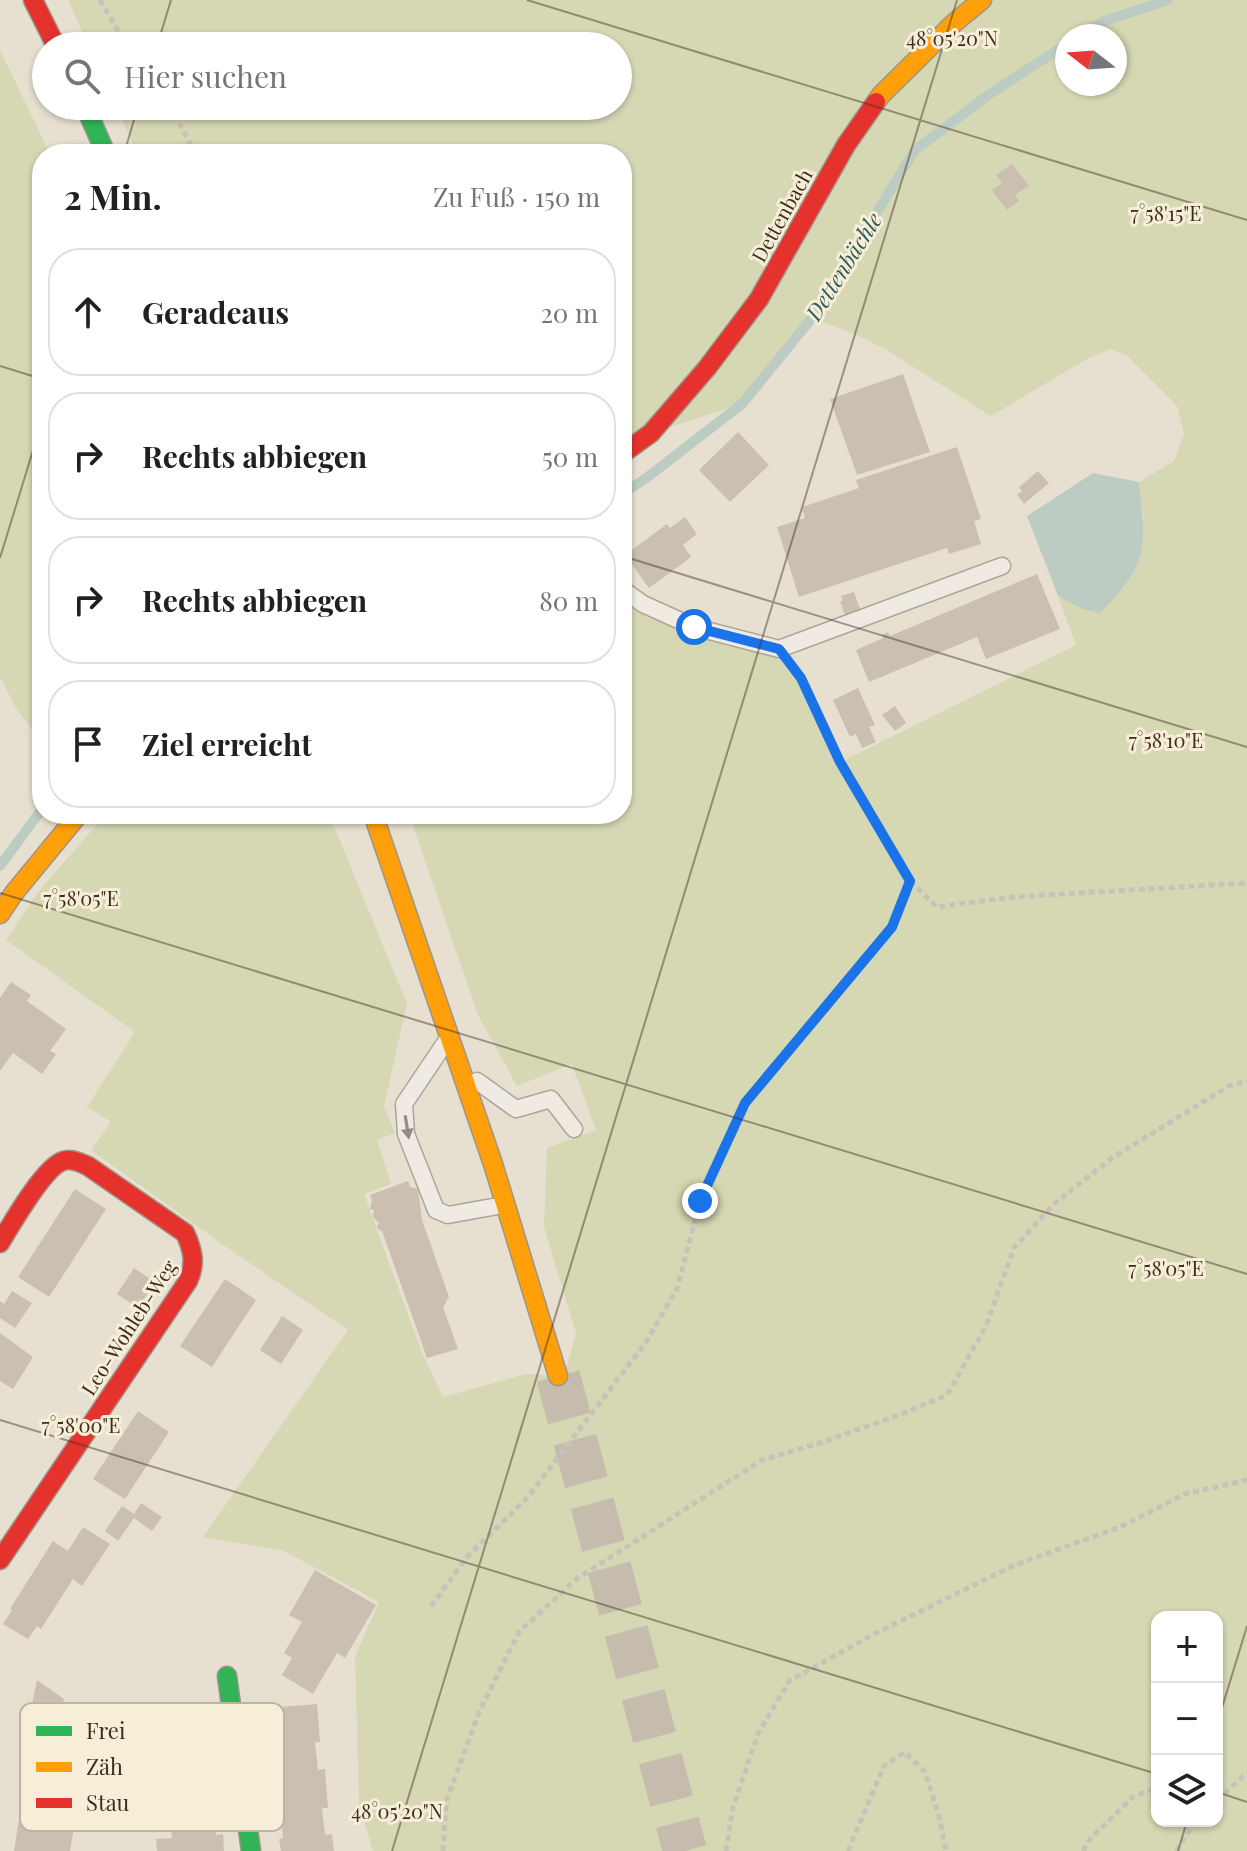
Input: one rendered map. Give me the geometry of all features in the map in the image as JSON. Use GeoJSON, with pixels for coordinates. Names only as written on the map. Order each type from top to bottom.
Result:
{"type":"FeatureCollection","features":[{"type":"Feature","properties":{"kind":"main road"},"geometry":{"type":"LineString","coordinates":[[33,0],[49,32]]}},
{"type":"Feature","properties":{"kind":"main road","name":"Dettenbach"},"geometry":{"type":"LineString","coordinates":[[632,447],[651,433],[707,368],[759,299],[846,145],[881,95],[954,23],[982,0]]}},
{"type":"Feature","properties":{"kind":"main road"},"geometry":{"type":"LineString","coordinates":[[91,120],[102,144]]}},
{"type":"Feature","properties":{"kind":"main road"},"geometry":{"type":"LineString","coordinates":[[0,914],[71,824]]}},
{"type":"Feature","properties":{"kind":"main road"},"geometry":{"type":"LineString","coordinates":[[376,824],[508,1204],[558,1376]]}},
{"type":"Feature","properties":{"kind":"main road","name":"Leo-Wohleb-Weg"},"geometry":{"type":"LineString","coordinates":[[0,1243],[42,1179],[63,1161],[77,1162],[88,1166],[185,1233],[194,1260],[193,1273],[0,1560]]}},
{"type":"Feature","properties":{"kind":"main road"},"geometry":{"type":"LineString","coordinates":[[227,1676],[231,1703]]}},
{"type":"Feature","properties":{"kind":"main road"},"geometry":{"type":"LineString","coordinates":[[248,1831],[251,1851]]}},
{"type":"Feature","properties":{"kind":"lane"},"geometry":{"type":"LineString","coordinates":[[632,596],[694,627],[779,649],[1002,566]]}},
{"type":"Feature","properties":{"kind":"lane"},"geometry":{"type":"LineString","coordinates":[[450,1036],[404,1104],[406,1134],[436,1210],[448,1215],[508,1204]]}},
{"type":"Feature","properties":{"kind":"lane"},"geometry":{"type":"LineString","coordinates":[[463,1071],[516,1109],[551,1099],[574,1129]]}},
{"type":"Feature","properties":{"kind":"path"},"geometry":{"type":"LineString","coordinates":[[100,0],[119,32]]}},
{"type":"Feature","properties":{"kind":"path"},"geometry":{"type":"LineString","coordinates":[[177,120],[191,144]]}},
{"type":"Feature","properties":{"kind":"path"},"geometry":{"type":"LineString","coordinates":[[779,649],[801,678],[840,762],[910,881],[937,907],[1013,897],[1247,883]]}},
{"type":"Feature","properties":{"kind":"path"},"geometry":{"type":"LineString","coordinates":[[431,1606],[467,1557],[527,1498],[644,1345],[677,1289],[700,1201],[745,1103],[892,927],[910,881]]}},
{"type":"Feature","properties":{"kind":"path"},"geometry":{"type":"LineString","coordinates":[[443,1851],[446,1802],[479,1712],[519,1632],[578,1578],[762,1460],[820,1443],[947,1395],[986,1326],[1014,1248],[1055,1203],[1112,1158],[1229,1086],[1247,1081]]}},
{"type":"Feature","properties":{"kind":"path"},"geometry":{"type":"LineString","coordinates":[[726,1851],[733,1807],[758,1734],[789,1681],[872,1635],[1015,1565],[1120,1527],[1185,1494],[1247,1480]]}},
{"type":"Feature","properties":{"kind":"path"},"geometry":{"type":"LineString","coordinates":[[848,1851],[884,1766],[905,1752],[925,1772],[946,1851]]}},
{"type":"Feature","properties":{"kind":"path"},"geometry":{"type":"LineString","coordinates":[[1223,1795],[1247,1773]]}},
{"type":"Feature","properties":{"kind":"path"},"geometry":{"type":"LineString","coordinates":[[1083,1851],[1091,1838],[1134,1796],[1151,1790]]}},
{"type":"Feature","properties":{"kind":"path"},"geometry":{"type":"LineString","coordinates":[[1176,1851],[1192,1827]]}},
{"type":"Feature","properties":{"kind":"green space"},"geometry":{"type":"Polygon","coordinates":[[[68,0],[1247,0],[1247,1851],[373,1851],[359,1803],[355,1657],[379,1602],[282,1550],[203,1537],[348,1330],[91,1150],[111,1122],[87,1107],[135,1032],[6,940],[38,892],[97,824],[333,824],[407,1004],[384,1106],[395,1133],[377,1140],[391,1184],[364,1194],[422,1353],[443,1397],[526,1374],[558,1376],[567,1366],[576,1333],[544,1227],[547,1148],[596,1130],[572,1064],[517,1086],[478,1015],[412,824],[632,824],[632,596],[643,604],[779,649],[801,678],[841,762],[1076,645],[1058,596],[1082,609],[1144,519],[1139,482],[1174,461],[1184,434],[1177,406],[1126,355],[1110,349],[1087,359],[991,416],[885,349],[812,318],[742,404],[651,433],[632,447],[632,144],[133,144],[122,120],[632,120],[632,32],[83,32],[68,0]]]}},
{"type":"Feature","properties":{"kind":"green space"},"geometry":{"type":"Polygon","coordinates":[[[0,50],[45,144],[32,144],[32,730],[0,677],[0,50]]]}},
{"type":"Feature","properties":{"kind":"shaded area"},"geometry":{"type":"Polygon","coordinates":[[[1093,473],[1139,482],[1143,523],[1143,540],[1136,567],[1100,613],[1082,609],[1058,596],[1027,516],[1093,473]]]}},
{"type":"Feature","properties":{"kind":"building"},"geometry":{"type":"Polygon","coordinates":[[[1012,164],[1029,186],[1015,195],[1019,201],[1007,210],[992,190],[1002,183],[996,175],[1012,164]]]}},
{"type":"Feature","properties":{"kind":"building"},"geometry":{"type":"Polygon","coordinates":[[[903,374],[930,452],[857,475],[830,399],[903,374]]]}},
{"type":"Feature","properties":{"kind":"building"},"geometry":{"type":"Polygon","coordinates":[[[738,432],[769,465],[730,502],[699,470],[738,432]]]}},
{"type":"Feature","properties":{"kind":"building"},"geometry":{"type":"Polygon","coordinates":[[[957,447],[981,519],[974,521],[981,544],[949,554],[947,548],[799,597],[777,527],[805,518],[802,507],[859,488],[856,480],[957,447]]]}},
{"type":"Feature","properties":{"kind":"building"},"geometry":{"type":"Polygon","coordinates":[[[1038,471],[1049,483],[1024,504],[1017,495],[1022,491],[1019,487],[1038,471]]]}},
{"type":"Feature","properties":{"kind":"building"},"geometry":{"type":"Polygon","coordinates":[[[685,517],[697,534],[683,545],[691,557],[649,588],[632,565],[632,550],[667,524],[670,528],[685,517]]]}},
{"type":"Feature","properties":{"kind":"building"},"geometry":{"type":"Polygon","coordinates":[[[1037,574],[1060,629],[986,659],[977,637],[869,682],[856,650],[883,638],[882,635],[888,632],[890,636],[1037,574]]]}},
{"type":"Feature","properties":{"kind":"building"},"geometry":{"type":"Polygon","coordinates":[[[854,592],[860,609],[845,615],[841,596],[854,592]]]}},
{"type":"Feature","properties":{"kind":"building"},"geometry":{"type":"Polygon","coordinates":[[[858,688],[875,725],[869,727],[876,742],[862,748],[856,734],[850,737],[833,700],[858,688]]]}},
{"type":"Feature","properties":{"kind":"building"},"geometry":{"type":"Polygon","coordinates":[[[895,706],[906,723],[895,731],[882,715],[895,706]]]}},
{"type":"Feature","properties":{"kind":"building"},"geometry":{"type":"Polygon","coordinates":[[[11,982],[31,995],[27,1001],[66,1029],[50,1051],[56,1054],[42,1074],[13,1053],[0,1071],[0,998],[11,982]]]}},
{"type":"Feature","properties":{"kind":"building"},"geometry":{"type":"Polygon","coordinates":[[[408,1181],[410,1187],[418,1189],[422,1220],[449,1297],[443,1307],[458,1349],[427,1358],[382,1231],[377,1227],[379,1223],[373,1217],[374,1210],[370,1209],[370,1195],[408,1181]]]}},
{"type":"Feature","properties":{"kind":"building"},"geometry":{"type":"Polygon","coordinates":[[[75,1189],[106,1209],[49,1297],[18,1277],[75,1189]]]}},
{"type":"Feature","properties":{"kind":"building"},"geometry":{"type":"Polygon","coordinates":[[[134,1268],[155,1282],[138,1308],[117,1294],[134,1268]]]}},
{"type":"Feature","properties":{"kind":"building"},"geometry":{"type":"Polygon","coordinates":[[[225,1279],[256,1300],[212,1367],[180,1346],[225,1279]]]}},
{"type":"Feature","properties":{"kind":"building"},"geometry":{"type":"Polygon","coordinates":[[[12,1291],[32,1303],[15,1328],[0,1318],[0,1301],[4,1304],[12,1291]]]}},
{"type":"Feature","properties":{"kind":"building"},"geometry":{"type":"Polygon","coordinates":[[[282,1316],[303,1330],[281,1364],[260,1350],[282,1316]]]}},
{"type":"Feature","properties":{"kind":"building"},"geometry":{"type":"Polygon","coordinates":[[[0,1333],[33,1357],[13,1389],[0,1381],[0,1333]]]}},
{"type":"Feature","properties":{"kind":"building"},"geometry":{"type":"Polygon","coordinates":[[[138,1411],[169,1432],[125,1499],[93,1479],[138,1411]]]}},
{"type":"Feature","properties":{"kind":"building"},"geometry":{"type":"Polygon","coordinates":[[[141,1503],[162,1517],[152,1531],[134,1518],[118,1541],[105,1531],[122,1506],[134,1514],[141,1503]]]}},
{"type":"Feature","properties":{"kind":"building"},"geometry":{"type":"Polygon","coordinates":[[[83,1527],[110,1544],[82,1586],[73,1579],[41,1629],[37,1626],[28,1639],[3,1624],[53,1541],[68,1551],[83,1527]]]}},
{"type":"Feature","properties":{"kind":"building"},"geometry":{"type":"Polygon","coordinates":[[[315,1570],[376,1605],[345,1658],[337,1653],[313,1694],[282,1675],[292,1658],[284,1653],[302,1622],[289,1615],[315,1570]]]}},
{"type":"Feature","properties":{"kind":"building"},"geometry":{"type":"Polygon","coordinates":[[[37,1680],[64,1699],[63,1703],[32,1703],[37,1680]]]}},
{"type":"Feature","properties":{"kind":"building"},"geometry":{"type":"Polygon","coordinates":[[[317,1704],[320,1742],[315,1742],[318,1770],[325,1769],[328,1808],[322,1808],[325,1835],[332,1834],[334,1851],[281,1851],[279,1839],[283,1838],[284,1831],[284,1707],[317,1704]]]}},
{"type":"Feature","properties":{"kind":"building"},"geometry":{"type":"Polygon","coordinates":[[[20,1813],[20,1831],[73,1831],[70,1851],[14,1851],[20,1813]]]}},
{"type":"Feature","properties":{"kind":"building"},"geometry":{"type":"Polygon","coordinates":[[[171,1831],[216,1831],[216,1835],[223,1834],[224,1851],[157,1851],[156,1839],[172,1838],[171,1831]]]}},
{"type":"Feature","properties":{"kind":"waterway","name":"Dettenbächle"},"geometry":{"type":"LineString","coordinates":[[1099,24],[1168,0]]}},
{"type":"Feature","properties":{"kind":"waterway","name":"Dettenbächle"},"geometry":{"type":"LineString","coordinates":[[632,487],[742,404],[812,318],[915,150],[991,93],[1055,52]]}},
{"type":"Feature","properties":{"kind":"waterway"},"geometry":{"type":"LineString","coordinates":[[0,866],[32,823]]}},
{"type":"Feature","properties":{"kind":"tunnel"},"geometry":{"type":"LineString","coordinates":[[558,1376],[685,1851]]}},
{"type":"Feature","properties":{"kind":"traffic: fast"},"geometry":{"type":"LineString","coordinates":[[91,120],[102,144]]}},
{"type":"Feature","properties":{"kind":"traffic: fast"},"geometry":{"type":"LineString","coordinates":[[227,1676],[231,1703]]}},
{"type":"Feature","properties":{"kind":"traffic: fast"},"geometry":{"type":"LineString","coordinates":[[248,1831],[251,1851]]}},
{"type":"Feature","properties":{"kind":"traffic: slow"},"geometry":{"type":"LineString","coordinates":[[876,102],[954,23],[982,0]]}},
{"type":"Feature","properties":{"kind":"traffic: slow"},"geometry":{"type":"LineString","coordinates":[[0,914],[71,824]]}},
{"type":"Feature","properties":{"kind":"traffic: slow"},"geometry":{"type":"LineString","coordinates":[[376,824],[493,1164],[558,1376]]}},
{"type":"Feature","properties":{"kind":"traffic: jam"},"geometry":{"type":"LineString","coordinates":[[33,0],[49,32]]}},
{"type":"Feature","properties":{"kind":"traffic: jam"},"geometry":{"type":"LineString","coordinates":[[632,447],[651,433],[707,368],[759,299],[846,145],[876,102]]}},
{"type":"Feature","properties":{"kind":"traffic: jam"},"geometry":{"type":"LineString","coordinates":[[0,1243],[47,1174],[55,1166],[69,1160],[88,1166],[185,1233],[193,1263],[188,1281],[0,1560]]}},
{"type":"Feature","properties":{"kind":"route"},"geometry":{"type":"LineString","coordinates":[[694,627],[779,649],[801,678],[840,762],[910,881],[892,927],[745,1103],[700,1201]]}}]}
